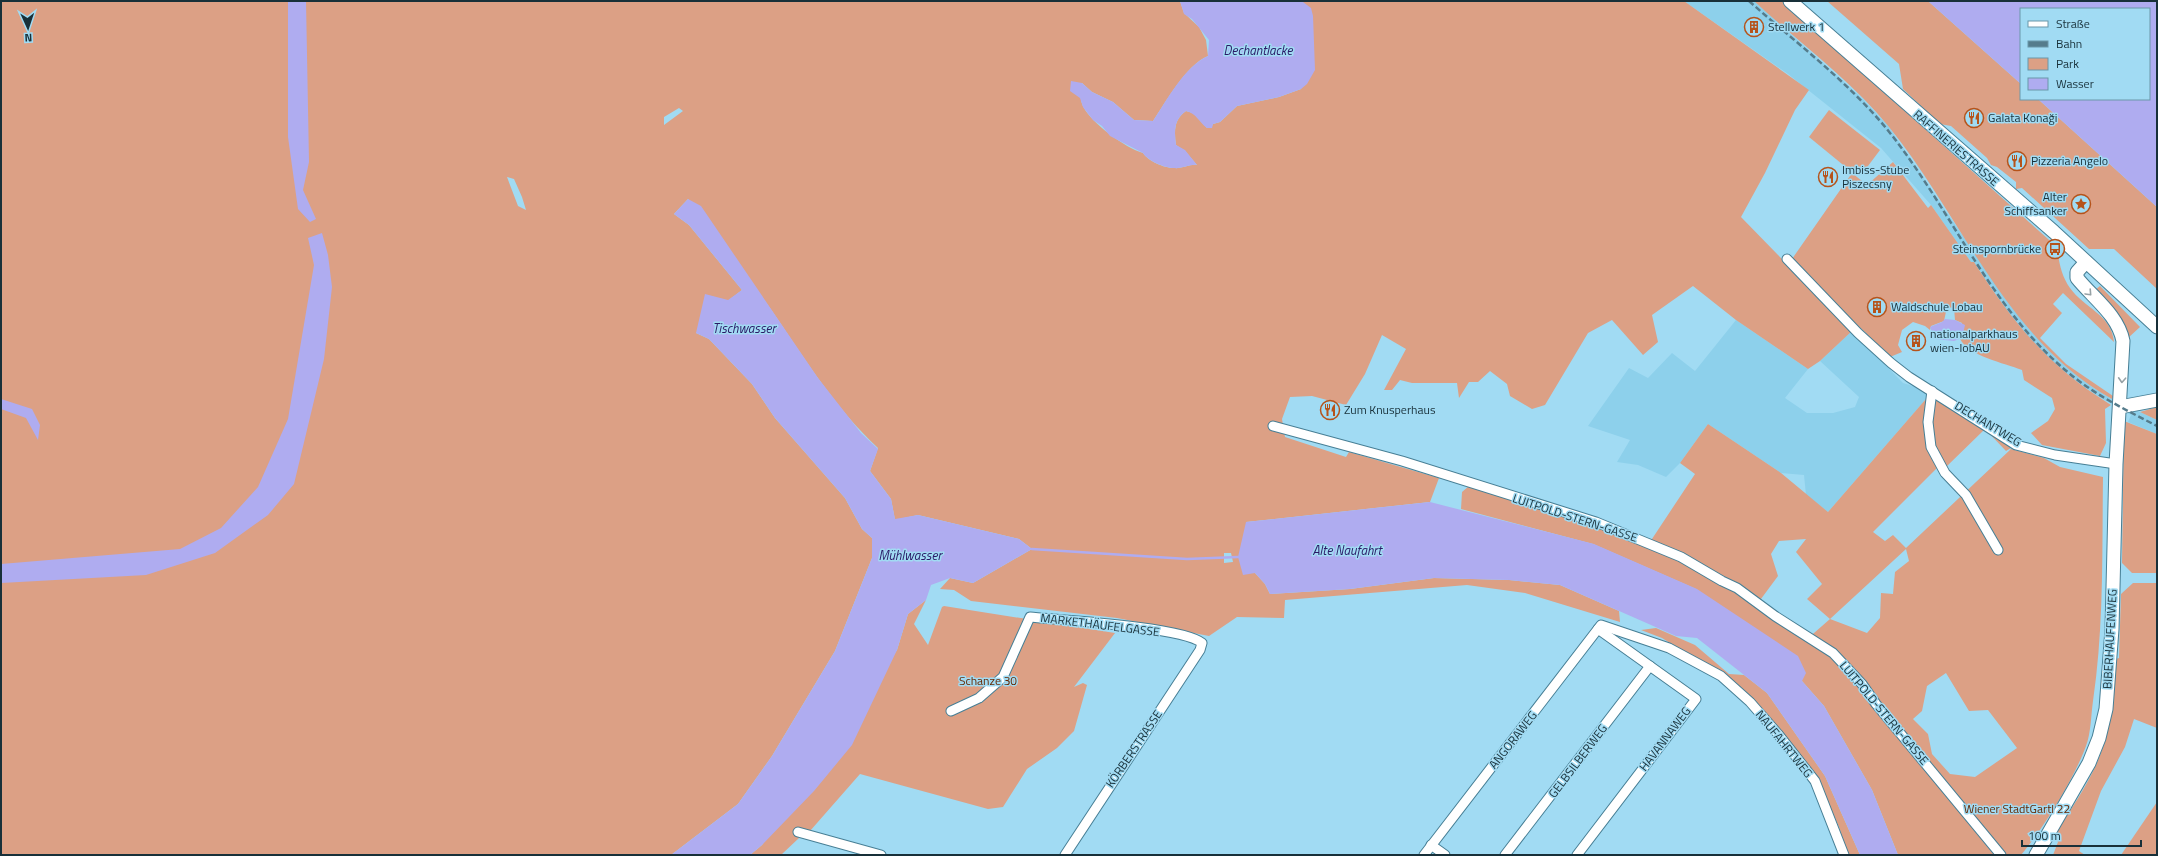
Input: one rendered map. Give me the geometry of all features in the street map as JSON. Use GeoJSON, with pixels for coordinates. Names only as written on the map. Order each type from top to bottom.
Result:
{"type":"FeatureCollection","features":[{"type":"Feature","properties":{"kind":"main road","name":"RAFFINERIESTRASSE"},"geometry":{"type":"LineString","coordinates":[[1790,1],[2086,262],[2157,327]]}},
{"type":"Feature","properties":{"kind":"main road","name":"BIBERHAUFENWEG"},"geometry":{"type":"LineString","coordinates":[[2036,855],[2089,763],[2099,738],[2106,709],[2112,629],[2116,464],[2124,355],[2122,332],[2112,316],[2077,278],[2077,272],[2086,262]]}},
{"type":"Feature","properties":{"kind":"main road"},"geometry":{"type":"LineString","coordinates":[[2120,407],[2157,400]]}},
{"type":"Feature","properties":{"kind":"street","name":"DECHANTWEG"},"geometry":{"type":"LineString","coordinates":[[1787,259],[1858,332],[1891,363],[2016,445],[2054,455],[2116,464]]}},
{"type":"Feature","properties":{"kind":"street"},"geometry":{"type":"LineString","coordinates":[[1932,391],[1928,422],[1931,448],[1945,473],[1966,495],[1998,550]]}},
{"type":"Feature","properties":{"kind":"street","name":"LUITPOLD-STERN-GASSE"},"geometry":{"type":"LineString","coordinates":[[1273,426],[1402,461],[1596,522],[1681,557],[1722,582],[1737,588],[1775,616],[1833,653],[1862,684],[1876,704],[2001,855]]}},
{"type":"Feature","properties":{"kind":"street","name":"MARKETHÄUFELGASSE"},"geometry":{"type":"LineString","coordinates":[[951,711],[979,698],[1003,677],[1030,616],[1132,627],[1190,636],[1202,643]]}},
{"type":"Feature","properties":{"kind":"street","name":"HAVANNAWEG"},"geometry":{"type":"LineString","coordinates":[[1577,855],[1696,699],[1600,627]]}},
{"type":"Feature","properties":{"kind":"street","name":"ANGORAWEG"},"geometry":{"type":"LineString","coordinates":[[1424,855],[1600,627]]}},
{"type":"Feature","properties":{"kind":"street","name":"NAUFAHRTWEG"},"geometry":{"type":"LineString","coordinates":[[1600,627],[1669,648],[1721,676],[1750,702],[1778,734],[1815,781],[1844,855]]}},
{"type":"Feature","properties":{"kind":"street","name":"KÖRBERSTRASSE"},"geometry":{"type":"LineString","coordinates":[[1065,855],[1200,650],[1202,643]]}},
{"type":"Feature","properties":{"kind":"street","name":"GELBSILBERWEG"},"geometry":{"type":"LineString","coordinates":[[1505,855],[1650,666]]}},
{"type":"Feature","properties":{"kind":"street"},"geometry":{"type":"LineString","coordinates":[[798,832],[882,855]]}},
{"type":"Feature","properties":{"kind":"street"},"geometry":{"type":"LineString","coordinates":[[1431,845],[1445,855]]}},
{"type":"Feature","properties":{"kind":"shaded area"},"geometry":{"type":"Polygon","coordinates":[[[1684,1],[1754,1],[1862,98],[1889,127],[2005,298],[2030,330],[2061,362],[2092,387],[2112,399],[2157,420],[2157,434],[2128,422],[2131,415],[2096,395],[2071,377],[2038,349],[2012,318],[1974,262],[1971,262],[1931,205],[1881,148],[1788,74],[1684,1]]]}},
{"type":"Feature","properties":{"kind":"shaded area"},"geometry":{"type":"Polygon","coordinates":[[[1736,320],[1808,369],[1785,398],[1807,413],[1833,413],[1855,407],[1859,397],[1820,361],[1852,331],[1903,383],[1932,392],[1828,512],[1806,495],[1804,475],[1781,473],[1708,424],[1680,463],[1666,477],[1638,465],[1617,462],[1630,440],[1588,426],[1629,368],[1648,378],[1672,353],[1695,371],[1736,320]]]}},
{"type":"Feature","properties":{"kind":"green space"},"geometry":{"type":"Polygon","coordinates":[[[1,1],[1180,1],[1184,13],[1199,27],[1206,40],[1208,56],[1192,67],[1184,76],[1170,94],[1153,121],[1134,120],[1113,102],[1092,92],[1082,83],[1081,96],[1082,105],[1101,128],[1127,146],[1143,153],[1157,164],[1174,168],[1197,165],[1185,151],[1176,145],[1175,135],[1177,122],[1186,111],[1193,113],[1207,128],[1211,128],[1213,124],[1220,122],[1237,106],[1279,97],[1301,89],[1313,24],[1309,11],[1305,5],[1299,1],[1684,1],[1809,90],[1795,110],[1765,173],[1741,217],[1852,331],[1820,361],[1808,369],[1736,320],[1693,286],[1652,315],[1658,342],[1643,355],[1612,320],[1588,333],[1545,405],[1532,409],[1510,396],[1507,384],[1490,371],[1478,382],[1469,382],[1459,398],[1457,383],[1412,383],[1400,380],[1392,390],[1384,390],[1406,349],[1382,335],[1365,374],[1346,405],[1312,396],[1290,397],[1282,419],[1285,437],[1346,457],[1349,452],[1439,478],[1430,502],[1246,522],[1255,573],[1265,584],[1270,594],[1350,589],[1434,578],[1509,580],[1560,585],[1619,611],[1620,622],[1525,593],[1467,585],[1285,600],[1284,618],[1237,617],[1209,636],[1117,618],[971,601],[954,590],[940,589],[950,578],[973,583],[1032,549],[1019,539],[918,515],[895,520],[891,499],[870,471],[878,448],[834,400],[762,297],[688,199],[674,214],[689,225],[742,290],[728,301],[696,333],[709,339],[752,384],[775,418],[845,498],[862,529],[872,538],[872,558],[835,651],[772,756],[738,804],[671,855],[1,855],[1,1]],[[679,108],[664,117],[664,125],[683,111],[679,108]],[[507,177],[518,206],[526,210],[514,179],[507,177]],[[1224,553],[1224,563],[1233,562],[1231,553],[1224,553]]]}},
{"type":"Feature","properties":{"kind":"green space"},"geometry":{"type":"Polygon","coordinates":[[[1754,1],[1782,1],[2057,247],[2064,278],[2070,288],[2082,301],[2103,318],[2112,333],[2114,342],[2063,293],[2053,304],[2062,313],[2040,338],[2066,364],[2113,396],[2112,399],[2075,374],[2043,344],[2014,311],[1988,275],[1915,162],[1889,127],[1874,110],[1858,93],[1754,1]]]}},
{"type":"Feature","properties":{"kind":"green space"},"geometry":{"type":"Polygon","coordinates":[[[1827,1],[1928,1],[2020,83],[2020,100],[2039,100],[2157,207],[2157,289],[2114,249],[2089,249],[2022,188],[2016,189],[2016,182],[1997,167],[1991,165],[1987,158],[1951,126],[1940,124],[1903,89],[1899,64],[1827,1]]]}},
{"type":"Feature","properties":{"kind":"green space"},"geometry":{"type":"Polygon","coordinates":[[[1829,110],[1880,150],[1868,166],[1863,170],[1853,173],[1809,137],[1829,110]]]}},
{"type":"Feature","properties":{"kind":"green space"},"geometry":{"type":"Polygon","coordinates":[[[1893,162],[1928,208],[1931,205],[1971,262],[1974,262],[2003,305],[2034,342],[2069,375],[2111,405],[2105,409],[2106,443],[2100,456],[2042,445],[2031,433],[2048,421],[2055,409],[2052,398],[2024,380],[2022,370],[1997,362],[1971,350],[1965,345],[1960,339],[1962,338],[1962,323],[1955,320],[1954,308],[1947,307],[1944,321],[1931,326],[1930,330],[1925,326],[1913,322],[1902,330],[1898,345],[1902,352],[1890,357],[1843,312],[1792,259],[1852,173],[1867,185],[1893,162]]]}},
{"type":"Feature","properties":{"kind":"green space"},"geometry":{"type":"Polygon","coordinates":[[[2100,286],[2140,327],[2128,338],[2124,324],[2095,290],[2100,286]]]}},
{"type":"Feature","properties":{"kind":"green space","name":"Wiener StadtGartl 22"},"geometry":{"type":"Polygon","coordinates":[[[1932,392],[2016,445],[2006,451],[1985,429],[1946,467],[1937,468],[1873,532],[1885,541],[1893,535],[1906,548],[2011,449],[2044,458],[2060,467],[2103,477],[2101,617],[2097,673],[2089,735],[2081,759],[2066,788],[2048,818],[2021,855],[1898,855],[1872,790],[1824,706],[1802,681],[1696,589],[1593,544],[1461,509],[1462,492],[1469,486],[1648,545],[1695,474],[1680,463],[1708,424],[1781,473],[1828,512],[1932,392]],[[1806,539],[1779,541],[1771,554],[1778,576],[1755,607],[1806,640],[1830,619],[1807,599],[1822,584],[1796,552],[1806,539]],[[1906,549],[1830,619],[1867,633],[1880,618],[1881,593],[1893,594],[1895,572],[1909,561],[1906,549]],[[1946,673],[1927,686],[1922,711],[1913,719],[1928,734],[1932,754],[1950,774],[1975,777],[2017,748],[1988,710],[1969,711],[1946,673]]]}},
{"type":"Feature","properties":{"kind":"green space"},"geometry":{"type":"Polygon","coordinates":[[[2157,407],[2157,420],[2140,412],[2157,407]]]}},
{"type":"Feature","properties":{"kind":"green space"},"geometry":{"type":"Polygon","coordinates":[[[2124,421],[2157,434],[2157,573],[2132,573],[2122,563],[2124,421]]]}},
{"type":"Feature","properties":{"kind":"green space"},"geometry":{"type":"Polygon","coordinates":[[[2133,583],[2157,583],[2157,728],[2134,719],[2125,747],[2101,791],[2079,851],[2085,855],[2053,855],[2058,842],[2054,836],[2089,780],[2100,756],[2107,734],[2111,713],[2116,659],[2119,658],[2121,594],[2133,583]]]}},
{"type":"Feature","properties":{"kind":"green space","name":"Schanze 30"},"geometry":{"type":"Polygon","coordinates":[[[926,600],[914,624],[928,645],[942,607],[944,606],[1115,633],[1074,687],[1083,683],[1087,685],[1074,731],[1057,748],[1027,769],[1003,807],[988,809],[860,774],[810,831],[799,838],[781,855],[750,855],[762,845],[897,650],[908,614],[926,600]]]}},
{"type":"Feature","properties":{"kind":"green space"},"geometry":{"type":"Polygon","coordinates":[[[1656,628],[1695,645],[1729,674],[1744,675],[1767,693],[1825,776],[1860,855],[1848,855],[1839,827],[1817,778],[1779,731],[1694,658],[1662,638],[1641,630],[1656,628]]]}},
{"type":"Feature","properties":{"kind":"green space"},"geometry":{"type":"Polygon","coordinates":[[[2157,802],[2157,855],[2121,855],[2157,802]]]}},
{"type":"Feature","properties":{"kind":"water"},"geometry":{"type":"Polygon","coordinates":[[[288,1],[306,1],[309,162],[303,190],[316,219],[310,222],[298,209],[288,137],[288,1]]]}},
{"type":"Feature","properties":{"kind":"water","name":"Dechantlacke"},"geometry":{"type":"Polygon","coordinates":[[[1180,1],[1303,2],[1311,8],[1313,16],[1315,70],[1307,84],[1301,89],[1279,97],[1237,106],[1220,122],[1213,124],[1212,128],[1207,128],[1195,116],[1186,111],[1177,122],[1175,135],[1176,145],[1185,150],[1197,165],[1170,168],[1157,164],[1143,153],[1110,136],[1102,126],[1093,120],[1083,107],[1080,98],[1070,91],[1071,81],[1082,83],[1092,92],[1113,102],[1134,120],[1153,121],[1170,94],[1184,76],[1199,61],[1208,56],[1209,40],[1192,19],[1184,14],[1180,1]]]}},
{"type":"Feature","properties":{"kind":"water"},"geometry":{"type":"Polygon","coordinates":[[[1928,1],[2157,1],[2157,207],[2039,100],[2150,100],[2150,8],[2020,8],[2020,83],[1928,1]]]}},
{"type":"Feature","properties":{"kind":"water","name":"Mühlwasser"},"geometry":{"type":"Polygon","coordinates":[[[688,199],[701,206],[818,378],[861,433],[878,449],[870,471],[891,499],[895,519],[918,515],[1019,539],[1032,549],[973,583],[950,578],[931,585],[926,600],[908,614],[897,650],[852,745],[814,791],[762,845],[750,855],[671,855],[738,804],[772,756],[835,651],[872,558],[872,538],[862,529],[845,498],[775,418],[752,384],[709,339],[696,333],[705,294],[728,300],[742,290],[689,225],[674,214],[688,199]]]}},
{"type":"Feature","properties":{"kind":"water"},"geometry":{"type":"Polygon","coordinates":[[[322,233],[328,255],[332,287],[324,359],[294,484],[268,515],[215,553],[146,575],[1,583],[1,564],[180,549],[221,528],[258,487],[288,419],[314,265],[308,238],[322,233]]]}},
{"type":"Feature","properties":{"kind":"water"},"geometry":{"type":"Polygon","coordinates":[[[1945,319],[1955,320],[1965,325],[1962,338],[1954,341],[1935,339],[1930,327],[1942,322],[1945,319]]]}},
{"type":"Feature","properties":{"kind":"water"},"geometry":{"type":"Polygon","coordinates":[[[1,399],[32,409],[40,425],[38,440],[26,418],[1,409],[1,399]]]}},
{"type":"Feature","properties":{"kind":"water","name":"Alte Naufahrt"},"geometry":{"type":"Polygon","coordinates":[[[1430,502],[1594,544],[1697,589],[1798,656],[1806,673],[1802,681],[1824,706],[1872,790],[1898,855],[1860,855],[1825,776],[1767,693],[1697,638],[1676,636],[1560,585],[1509,580],[1434,578],[1350,589],[1270,594],[1265,584],[1255,573],[1243,575],[1238,557],[1246,522],[1430,502]]]}},
{"type":"Feature","properties":{"kind":"waterway","name":"Mühlwasser"},"geometry":{"type":"LineString","coordinates":[[1032,549],[1187,559],[1238,557]]}},
{"type":"Feature","properties":{"kind":"railway"},"geometry":{"type":"LineString","coordinates":[[1749,1],[1820,62],[1871,110],[1910,160],[1997,294],[2022,326],[2048,355],[2088,388],[2157,426]]}},
{"type":"Feature","properties":{"kind":"place","name":"Stellwerk 1"},"geometry":{"type":"Point","coordinates":[1754,27]}},
{"type":"Feature","properties":{"kind":"place","name":"Galata Konaği"},"geometry":{"type":"Point","coordinates":[1974,118]}},
{"type":"Feature","properties":{"kind":"place","name":"Pizzeria Angelo"},"geometry":{"type":"Point","coordinates":[2017,161]}},
{"type":"Feature","properties":{"kind":"place","name":"Imbiss-Stube Piszecsny"},"geometry":{"type":"Point","coordinates":[1828,177]}},
{"type":"Feature","properties":{"kind":"place","name":"Alter Schiffsanker"},"geometry":{"type":"Point","coordinates":[2081,204]}},
{"type":"Feature","properties":{"kind":"place","name":"Steinspornbrücke"},"geometry":{"type":"Point","coordinates":[2055,249]}},
{"type":"Feature","properties":{"kind":"place","name":"Waldschule Lobau"},"geometry":{"type":"Point","coordinates":[1877,307]}},
{"type":"Feature","properties":{"kind":"place","name":"nationalparkhaus wien-lobAU"},"geometry":{"type":"Point","coordinates":[1916,341]}},
{"type":"Feature","properties":{"kind":"place","name":"Zum Knusperhaus"},"geometry":{"type":"Point","coordinates":[1330,410]}},
{"type":"Feature","properties":{"kind":"water label","name":"Tischwasser"},"geometry":{"type":"Point","coordinates":[744,328]}}]}
